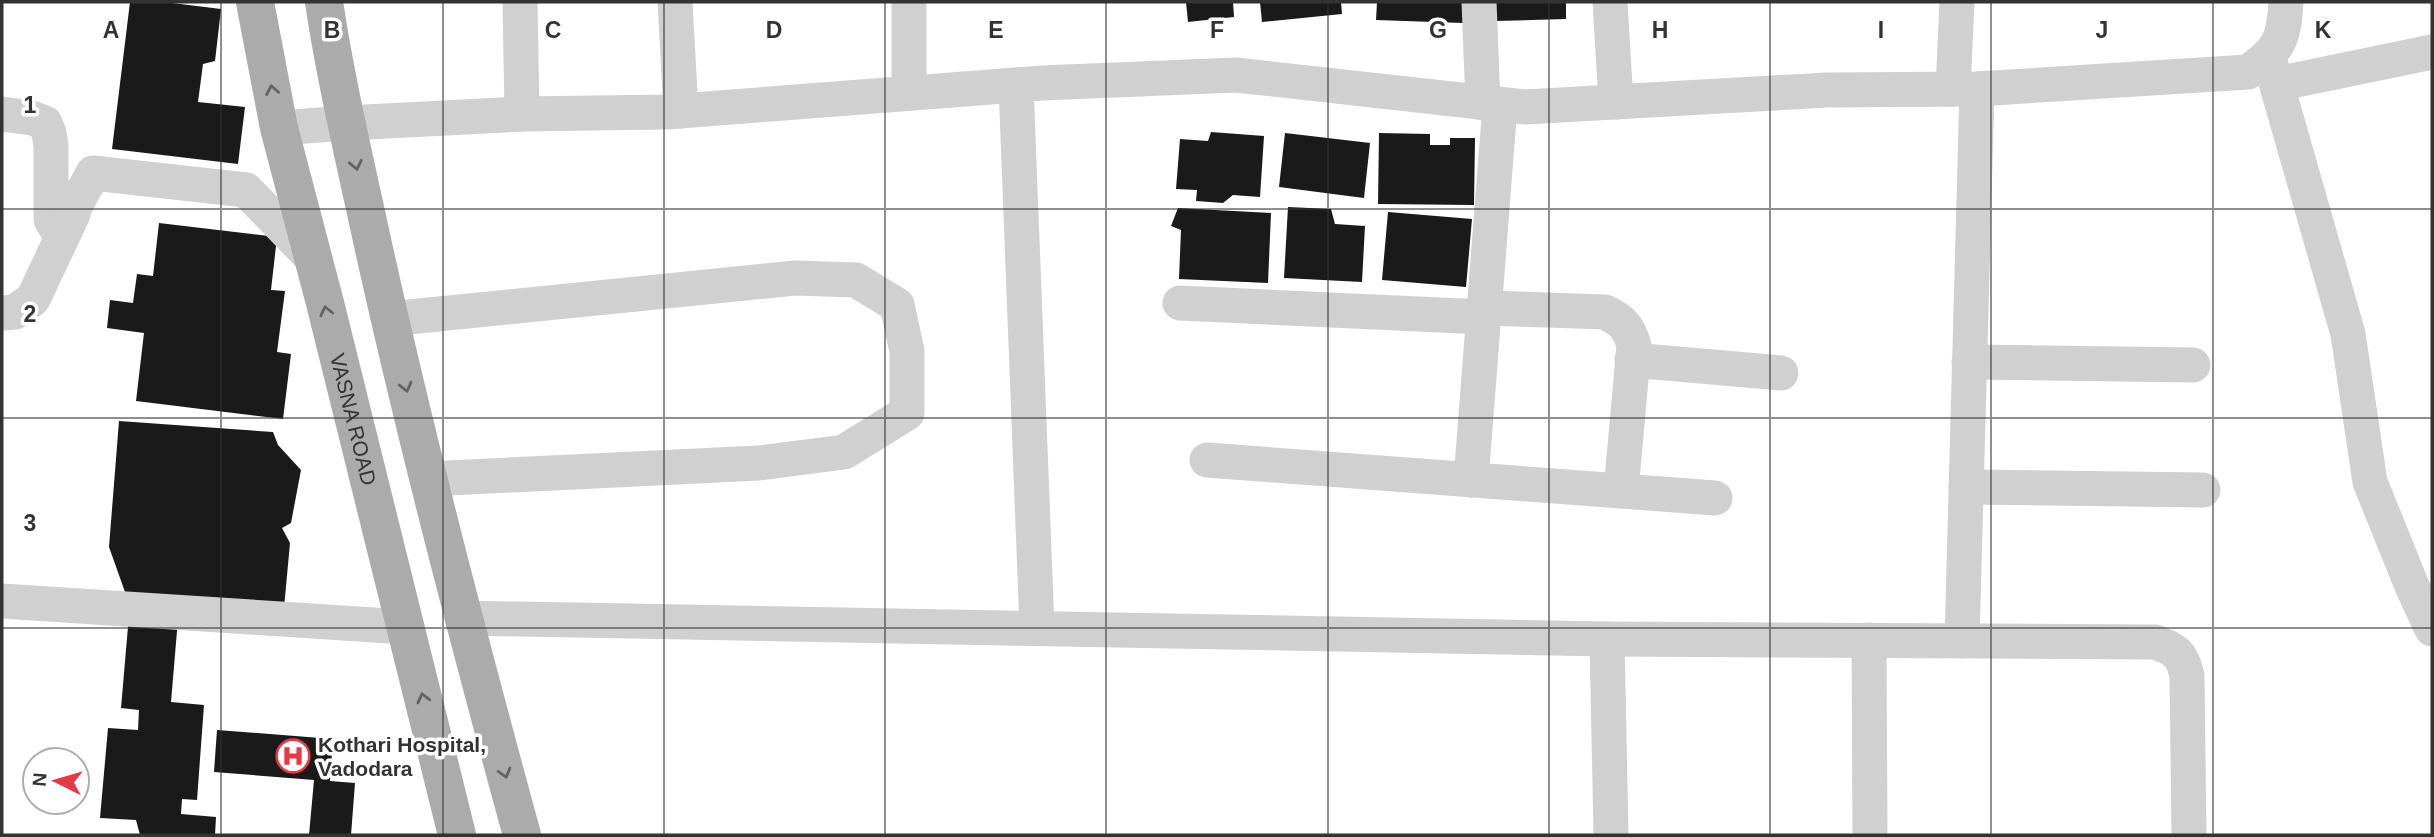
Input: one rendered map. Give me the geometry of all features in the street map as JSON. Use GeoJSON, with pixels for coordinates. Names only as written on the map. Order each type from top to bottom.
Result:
{"type":"FeatureCollection","features":[{"type":"Feature","properties":{"kind":"main road","name":"VASNA ROAD"},"geometry":{"type":"LineString","coordinates":[[255,2],[279,128],[457,835]]}},
{"type":"Feature","properties":{"kind":"main road"},"geometry":{"type":"LineString","coordinates":[[324,2],[346,122],[389,319],[462,618],[522,835]]}},
{"type":"Feature","properties":{"kind":"street"},"geometry":{"type":"LineString","coordinates":[[520,2],[522,114]]}},
{"type":"Feature","properties":{"kind":"street"},"geometry":{"type":"LineString","coordinates":[[675,2],[681,111]]}},
{"type":"Feature","properties":{"kind":"street"},"geometry":{"type":"LineString","coordinates":[[909,2],[909,93]]}},
{"type":"Feature","properties":{"kind":"street"},"geometry":{"type":"LineString","coordinates":[[1471,480],[1484,312],[1492,104],[1479,2]]}},
{"type":"Feature","properties":{"kind":"street"},"geometry":{"type":"LineString","coordinates":[[1611,2],[1616,102]]}},
{"type":"Feature","properties":{"kind":"street"},"geometry":{"type":"LineString","coordinates":[[1957,2],[1965,89],[1969,362],[1962,641]]}},
{"type":"Feature","properties":{"kind":"street"},"geometry":{"type":"LineString","coordinates":[[2286,2],[2285,21],[2273,71],[2348,334],[2370,482],[2432,629]]}},
{"type":"Feature","properties":{"kind":"street"},"geometry":{"type":"LineString","coordinates":[[279,128],[346,122],[522,114],[681,111],[1016,85],[1236,75],[1525,107],[1828,90],[1965,89],[2273,71],[2432,51]]}},
{"type":"Feature","properties":{"kind":"street"},"geometry":{"type":"LineString","coordinates":[[1016,85],[1037,628]]}},
{"type":"Feature","properties":{"kind":"street"},"geometry":{"type":"LineString","coordinates":[[2,114],[32,118],[45,124],[51,146],[51,220],[60,234],[93,173]]}},
{"type":"Feature","properties":{"kind":"street"},"geometry":{"type":"LineString","coordinates":[[93,173],[246,190],[314,260]]}},
{"type":"Feature","properties":{"kind":"street"},"geometry":{"type":"LineString","coordinates":[[2,313],[15,312],[33,299],[93,173]]}},
{"type":"Feature","properties":{"kind":"street"},"geometry":{"type":"LineString","coordinates":[[389,319],[795,278],[856,280],[897,305],[907,351],[907,413],[844,452],[759,463],[428,479]]}},
{"type":"Feature","properties":{"kind":"street"},"geometry":{"type":"LineString","coordinates":[[1180,303],[1605,313],[1620,319],[1630,329],[1634,346],[1621,491]]}},
{"type":"Feature","properties":{"kind":"street"},"geometry":{"type":"LineString","coordinates":[[1632,359],[1781,373]]}},
{"type":"Feature","properties":{"kind":"street"},"geometry":{"type":"LineString","coordinates":[[1969,362],[2193,365]]}},
{"type":"Feature","properties":{"kind":"street"},"geometry":{"type":"LineString","coordinates":[[1207,460],[1715,498]]}},
{"type":"Feature","properties":{"kind":"street"},"geometry":{"type":"LineString","coordinates":[[1965,487],[2203,490]]}},
{"type":"Feature","properties":{"kind":"street"},"geometry":{"type":"LineString","coordinates":[[2,601],[405,627]]}},
{"type":"Feature","properties":{"kind":"street"},"geometry":{"type":"LineString","coordinates":[[462,618],[1607,639],[2155,642],[2174,649],[2184,661],[2187,676],[2189,835]]}},
{"type":"Feature","properties":{"kind":"street"},"geometry":{"type":"LineString","coordinates":[[1607,639],[1611,835]]}},
{"type":"Feature","properties":{"kind":"street"},"geometry":{"type":"LineString","coordinates":[[1869,640],[1870,835]]}},
{"type":"Feature","properties":{"kind":"building"},"geometry":{"type":"Polygon","coordinates":[[[130,2],[164,2],[221,9],[215,61],[203,64],[198,102],[245,107],[238,164],[112,149],[130,2]]]}},
{"type":"Feature","properties":{"kind":"building"},"geometry":{"type":"Polygon","coordinates":[[[1186,2],[1233,2],[1234,17],[1188,22],[1186,2]]]}},
{"type":"Feature","properties":{"kind":"building"},"geometry":{"type":"Polygon","coordinates":[[[1260,2],[1341,2],[1342,14],[1262,22],[1260,2]]]}},
{"type":"Feature","properties":{"kind":"building"},"geometry":{"type":"Polygon","coordinates":[[[1377,2],[1463,2],[1463,23],[1376,20],[1377,2]]]}},
{"type":"Feature","properties":{"kind":"building"},"geometry":{"type":"Polygon","coordinates":[[[1495,2],[1566,2],[1566,19],[1495,21],[1495,2]]]}},
{"type":"Feature","properties":{"kind":"building"},"geometry":{"type":"Polygon","coordinates":[[[1211,132],[1264,136],[1260,197],[1233,195],[1223,203],[1196,201],[1197,190],[1176,189],[1180,139],[1208,141],[1211,132]]]}},
{"type":"Feature","properties":{"kind":"building"},"geometry":{"type":"Polygon","coordinates":[[[1285,133],[1370,143],[1364,198],[1279,187],[1285,133]]]}},
{"type":"Feature","properties":{"kind":"building"},"geometry":{"type":"Polygon","coordinates":[[[1379,133],[1430,134],[1430,145],[1450,145],[1450,138],[1475,138],[1474,205],[1378,204],[1379,133]]]}},
{"type":"Feature","properties":{"kind":"building"},"geometry":{"type":"Polygon","coordinates":[[[1288,207],[1331,209],[1335,224],[1365,226],[1362,282],[1284,278],[1288,207]]]}},
{"type":"Feature","properties":{"kind":"building"},"geometry":{"type":"Polygon","coordinates":[[[1178,208],[1271,213],[1268,283],[1179,279],[1181,230],[1171,226],[1178,208]]]}},
{"type":"Feature","properties":{"kind":"building"},"geometry":{"type":"Polygon","coordinates":[[[1388,212],[1472,219],[1466,287],[1382,280],[1388,212]]]}},
{"type":"Feature","properties":{"kind":"building"},"geometry":{"type":"Polygon","coordinates":[[[159,223],[277,237],[271,290],[285,291],[277,352],[291,354],[283,419],[136,401],[144,333],[107,328],[110,300],[133,303],[137,274],[153,276],[159,223]]]}},
{"type":"Feature","properties":{"kind":"building"},"geometry":{"type":"Polygon","coordinates":[[[119,421],[273,432],[278,445],[301,470],[291,523],[282,528],[290,543],[284,608],[125,592],[109,547],[119,421]]]}},
{"type":"Feature","properties":{"kind":"building"},"geometry":{"type":"Polygon","coordinates":[[[129,615],[178,619],[171,702],[204,705],[197,800],[182,799],[181,814],[216,817],[215,835],[140,835],[136,820],[100,818],[108,728],[138,730],[139,710],[121,708],[129,615]]]}},
{"type":"Feature","properties":{"kind":"building"},"geometry":{"type":"Polygon","coordinates":[[[217,730],[333,739],[330,781],[355,783],[351,835],[309,835],[314,780],[214,772],[217,730]]]}},
{"type":"Feature","properties":{"kind":"place","name":"Kothari Hospital, Vadodara"},"geometry":{"type":"Point","coordinates":[293,756]}}]}
